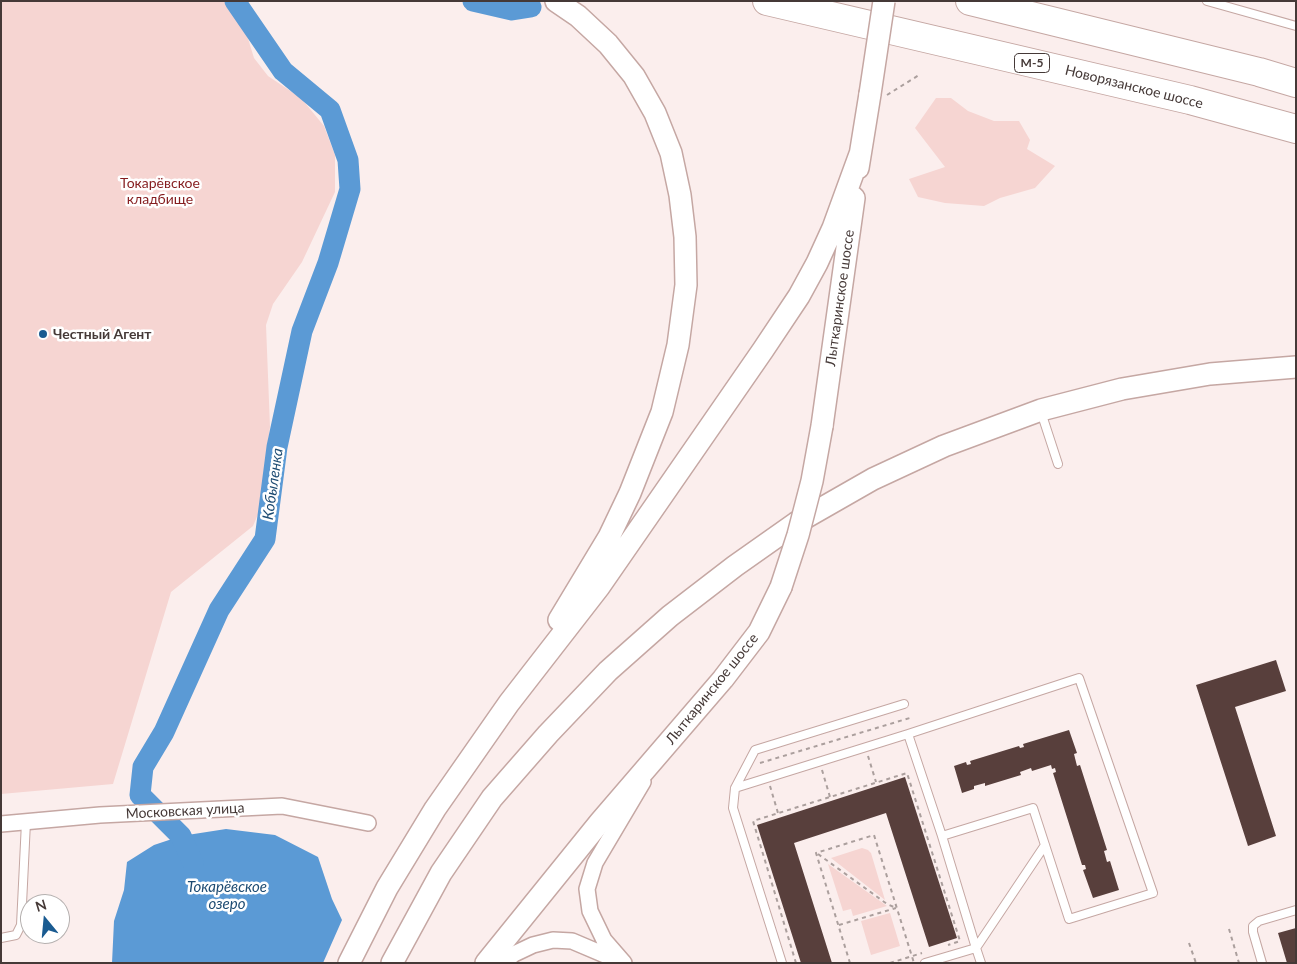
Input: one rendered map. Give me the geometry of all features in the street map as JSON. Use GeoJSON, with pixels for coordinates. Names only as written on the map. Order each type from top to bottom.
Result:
{"type":"FeatureCollection","features":[{"type":"Feature","properties":{"kind":"highway","name":"Новорязанское шоссе"},"geometry":{"type":"LineString","coordinates":[[767,1],[1181,98],[1296,129]]}},
{"type":"Feature","properties":{"kind":"highway"},"geometry":{"type":"LineString","coordinates":[[970,1],[1259,72],[1296,83]]}},
{"type":"Feature","properties":{"kind":"main road","name":"Лыткаринское шоссе"},"geometry":{"type":"LineString","coordinates":[[349,963],[388,888],[426,825],[509,703],[609,536],[630,493],[662,412],[678,345],[686,284],[685,236],[680,195],[671,153],[655,113],[634,76],[608,44],[578,16],[556,1]]}},
{"type":"Feature","properties":{"kind":"main road","name":"Лыткаринское шоссе"},"geometry":{"type":"LineString","coordinates":[[486,963],[600,822],[724,679],[759,632],[781,587],[798,535],[812,481],[822,426],[860,154],[884,1]]}},
{"type":"Feature","properties":{"kind":"main road","name":"Лыткаринское шоссе"},"geometry":{"type":"LineString","coordinates":[[509,703],[599,587],[799,296],[833,228],[860,154]]}},
{"type":"Feature","properties":{"kind":"main road"},"geometry":{"type":"LineString","coordinates":[[392,963],[441,873],[492,798],[548,734],[608,671],[670,616],[735,566],[796,523],[873,479],[944,446],[1041,410],[1122,389],[1210,374],[1296,367]]}},
{"type":"Feature","properties":{"kind":"street"},"geometry":{"type":"LineString","coordinates":[[624,963],[604,940],[590,911],[587,888],[595,863],[658,755]]}},
{"type":"Feature","properties":{"kind":"street","name":"Московская улица"},"geometry":{"type":"LineString","coordinates":[[1,824],[100,815],[282,806],[368,822]]}},
{"type":"Feature","properties":{"kind":"street"},"geometry":{"type":"LineString","coordinates":[[503,963],[514,954],[533,945],[553,940],[572,941],[624,963]]}},
{"type":"Feature","properties":{"kind":"lane"},"geometry":{"type":"LineString","coordinates":[[1207,1],[1296,26]]}},
{"type":"Feature","properties":{"kind":"lane"},"geometry":{"type":"LineString","coordinates":[[1041,410],[1058,464]]}},
{"type":"Feature","properties":{"kind":"lane"},"geometry":{"type":"LineString","coordinates":[[735,788],[1080,678],[1153,893],[1070,919],[1032,808],[942,836]]}},
{"type":"Feature","properties":{"kind":"lane"},"geometry":{"type":"LineString","coordinates":[[782,963],[733,808],[735,788],[755,750],[904,704]]}},
{"type":"Feature","properties":{"kind":"lane"},"geometry":{"type":"LineString","coordinates":[[908,734],[981,963]]}},
{"type":"Feature","properties":{"kind":"lane"},"geometry":{"type":"LineString","coordinates":[[1,938],[16,935],[21,925],[26,822]]}},
{"type":"Feature","properties":{"kind":"lane"},"geometry":{"type":"LineString","coordinates":[[925,963],[976,948],[1045,844]]}},
{"type":"Feature","properties":{"kind":"lane"},"geometry":{"type":"LineString","coordinates":[[1262,963],[1253,926],[1259,921],[1296,910]]}},
{"type":"Feature","properties":{"kind":"path"},"geometry":{"type":"LineString","coordinates":[[870,94],[886,96],[919,75]]}},
{"type":"Feature","properties":{"kind":"path"},"geometry":{"type":"LineString","coordinates":[[745,768],[913,717]]}},
{"type":"Feature","properties":{"kind":"path"},"geometry":{"type":"LineString","coordinates":[[796,963],[752,821],[907,773],[960,941],[944,946]]}},
{"type":"Feature","properties":{"kind":"path"},"geometry":{"type":"LineString","coordinates":[[816,853],[874,835],[914,963]]}},
{"type":"Feature","properties":{"kind":"path"},"geometry":{"type":"LineString","coordinates":[[816,853],[887,904],[896,908]]}},
{"type":"Feature","properties":{"kind":"path"},"geometry":{"type":"LineString","coordinates":[[816,853],[850,963]]}},
{"type":"Feature","properties":{"kind":"path"},"geometry":{"type":"LineString","coordinates":[[838,925],[896,908]]}},
{"type":"Feature","properties":{"kind":"path"},"geometry":{"type":"LineString","coordinates":[[1228,929],[1240,963]]}},
{"type":"Feature","properties":{"kind":"path"},"geometry":{"type":"LineString","coordinates":[[1189,943],[1196,963]]}},
{"type":"Feature","properties":{"kind":"path"},"geometry":{"type":"LineString","coordinates":[[890,963],[928,951]]}},
{"type":"Feature","properties":{"kind":"green space","name":"Токарёвское кладбище"},"geometry":{"type":"Polygon","coordinates":[[[1,1],[230,1],[242,19],[254,58],[268,76],[301,98],[324,126],[335,155],[335,192],[302,262],[273,304],[266,325],[270,427],[259,512],[253,526],[171,592],[113,784],[1,794],[1,1]]]}},
{"type":"Feature","properties":{"kind":"green space"},"geometry":{"type":"Polygon","coordinates":[[[936,98],[951,98],[968,111],[994,121],[1019,121],[1030,140],[1027,149],[1055,166],[1035,188],[1000,198],[984,206],[945,203],[918,197],[909,179],[945,167],[915,128],[936,98]]]}},
{"type":"Feature","properties":{"kind":"green space"},"geometry":{"type":"Polygon","coordinates":[[[862,848],[871,853],[885,900],[831,858],[862,848]]]}},
{"type":"Feature","properties":{"kind":"green space"},"geometry":{"type":"Polygon","coordinates":[[[828,864],[887,906],[853,916],[851,909],[843,911],[828,864]]]}},
{"type":"Feature","properties":{"kind":"green space"},"geometry":{"type":"Polygon","coordinates":[[[890,913],[900,946],[871,955],[861,921],[890,913]]]}},
{"type":"Feature","properties":{"kind":"water","name":"Токарёвское озеро"},"geometry":{"type":"Polygon","coordinates":[[[226,829],[275,835],[318,857],[332,899],[342,920],[323,963],[112,963],[114,921],[124,890],[127,862],[154,845],[181,836],[226,829]]]}},
{"type":"Feature","properties":{"kind":"building"},"geometry":{"type":"Polygon","coordinates":[[[1276,660],[1286,691],[1235,707],[1276,836],[1248,846],[1196,685],[1276,660]]]}},
{"type":"Feature","properties":{"kind":"building"},"geometry":{"type":"Polygon","coordinates":[[[1069,730],[1077,753],[1074,754],[1077,766],[1080,765],[1107,850],[1104,851],[1107,862],[1110,861],[1119,890],[1093,898],[1083,870],[1086,869],[1085,865],[1082,865],[1053,773],[1056,772],[1055,768],[1052,769],[1051,765],[1032,771],[1031,768],[1020,772],[1021,775],[985,786],[985,783],[974,786],[974,789],[962,793],[954,766],[966,762],[967,765],[971,764],[970,761],[1019,746],[1020,748],[1024,747],[1023,744],[1069,730]]]}},
{"type":"Feature","properties":{"kind":"building"},"geometry":{"type":"Polygon","coordinates":[[[905,777],[957,938],[929,947],[886,813],[794,843],[832,963],[801,963],[757,825],[905,777]]]}},
{"type":"Feature","properties":{"kind":"building"},"geometry":{"type":"Polygon","coordinates":[[[1296,928],[1296,963],[1287,963],[1278,933],[1296,928]]]}},
{"type":"Feature","properties":{"kind":"waterway","name":"Кобыленка"},"geometry":{"type":"LineString","coordinates":[[193,863],[181,836],[140,795],[143,767],[164,732],[219,610],[265,539],[277,447],[302,331],[328,263],[350,189],[348,160],[330,110],[283,71],[235,1]]}},
{"type":"Feature","properties":{"kind":"waterway","name":"Кобыленка"},"geometry":{"type":"LineString","coordinates":[[473,1],[512,10],[531,7]]}},
{"type":"Feature","properties":{"kind":"place","name":"Честный Агент"},"geometry":{"type":"Point","coordinates":[43,334]}}]}
